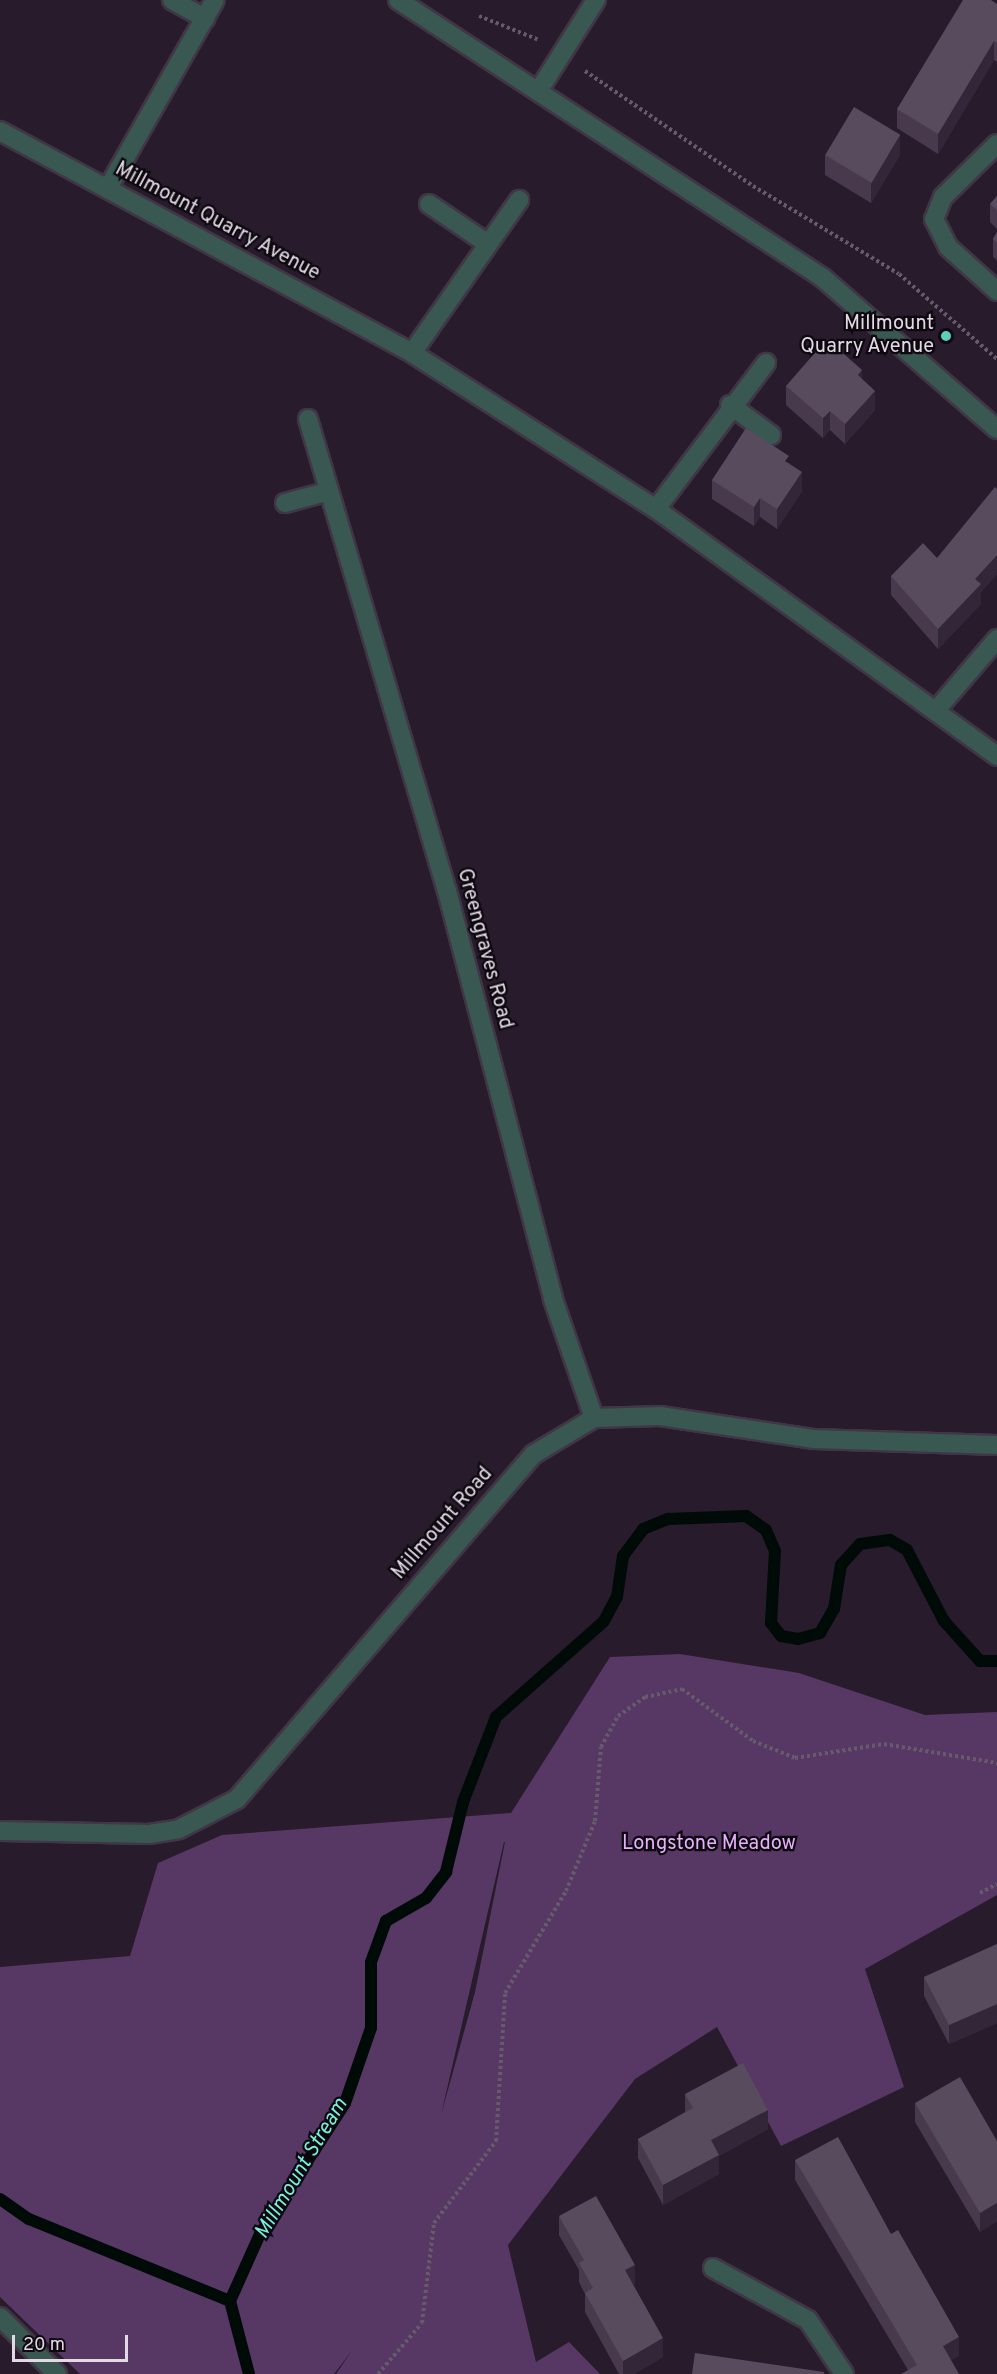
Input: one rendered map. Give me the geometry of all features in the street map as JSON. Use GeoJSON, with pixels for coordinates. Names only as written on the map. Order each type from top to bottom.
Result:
{"type":"FeatureCollection","features":[{"type":"Feature","properties":{"kind":"street"},"geometry":{"type":"LineString","coordinates":[[172,0],[205,18]]}},
{"type":"Feature","properties":{"kind":"street"},"geometry":{"type":"LineString","coordinates":[[108,188],[215,0]]}},
{"type":"Feature","properties":{"kind":"street"},"geometry":{"type":"LineString","coordinates":[[398,0],[539,90],[823,278],[997,429]]}},
{"type":"Feature","properties":{"kind":"street"},"geometry":{"type":"LineString","coordinates":[[539,90],[596,0]]}},
{"type":"Feature","properties":{"kind":"street","name":"Millmount Quarry Avenue"},"geometry":{"type":"LineString","coordinates":[[0,130],[412,353],[656,509],[938,708],[997,756]]}},
{"type":"Feature","properties":{"kind":"street"},"geometry":{"type":"LineString","coordinates":[[997,144],[943,197],[934,219],[948,247],[997,291]]}},
{"type":"Feature","properties":{"kind":"street"},"geometry":{"type":"LineString","coordinates":[[412,353],[519,200]]}},
{"type":"Feature","properties":{"kind":"street"},"geometry":{"type":"LineString","coordinates":[[429,204],[488,244]]}},
{"type":"Feature","properties":{"kind":"street"},"geometry":{"type":"LineString","coordinates":[[656,509],[730,405],[766,363]]}},
{"type":"Feature","properties":{"kind":"street"},"geometry":{"type":"LineString","coordinates":[[730,405],[771,435]]}},
{"type":"Feature","properties":{"kind":"street","name":"Greengraves Road"},"geometry":{"type":"LineString","coordinates":[[309,418],[326,492],[447,891],[553,1299],[594,1418]]}},
{"type":"Feature","properties":{"kind":"street"},"geometry":{"type":"LineString","coordinates":[[285,503],[326,492]]}},
{"type":"Feature","properties":{"kind":"street"},"geometry":{"type":"LineString","coordinates":[[938,708],[997,639]]}},
{"type":"Feature","properties":{"kind":"street","name":"Millmount Road"},"geometry":{"type":"LineString","coordinates":[[0,1831],[149,1834],[188,1826],[237,1799],[534,1454],[594,1418],[660,1416],[814,1439],[997,1445]]}},
{"type":"Feature","properties":{"kind":"street"},"geometry":{"type":"LineString","coordinates":[[713,2268],[808,2320],[843,2374]]}},
{"type":"Feature","properties":{"kind":"street"},"geometry":{"type":"LineString","coordinates":[[0,2317],[57,2374]]}},
{"type":"Feature","properties":{"kind":"path"},"geometry":{"type":"LineString","coordinates":[[472,10],[527,33]]}},
{"type":"Feature","properties":{"kind":"path"},"geometry":{"type":"LineString","coordinates":[[594,77],[753,186],[899,274],[997,359]]}},
{"type":"Feature","properties":{"kind":"path"},"geometry":{"type":"LineString","coordinates":[[378,2374],[422,2323],[434,2223],[496,2141],[505,1993],[566,1891],[583,1851],[595,1821],[602,1747],[618,1716],[645,1697],[682,1689],[753,1741],[795,1758],[884,1744],[997,1763]]}},
{"type":"Feature","properties":{"kind":"path"},"geometry":{"type":"LineString","coordinates":[[980,1893],[997,1884]]}},
{"type":"Feature","properties":{"kind":"green space","name":"Longstone Meadow"},"geometry":{"type":"Polygon","coordinates":[[[680,1654],[799,1673],[925,1715],[997,1712],[997,1895],[865,1969],[904,2087],[781,2146],[717,2027],[635,2079],[508,2245],[536,2362],[569,2342],[600,2374],[336,2374],[351,2352],[334,2374],[80,2374],[0,2297],[0,1967],[130,1956],[158,1863],[222,1835],[511,1813],[610,1657],[680,1654]],[[505,1842],[441,2115],[475,1992],[505,1842]]]}},
{"type":"Feature","properties":{"kind":"building"},"geometry":{"type":"Polygon","coordinates":[[[963,0],[991,0],[997,4],[997,43],[994,41],[938,134],[897,109],[963,0]]]}},
{"type":"Feature","properties":{"kind":"building"},"geometry":{"type":"Polygon","coordinates":[[[854,107],[900,135],[871,183],[825,155],[854,107]]]}},
{"type":"Feature","properties":{"kind":"building"},"geometry":{"type":"Polygon","coordinates":[[[997,196],[997,210],[990,204],[997,196]]]}},
{"type":"Feature","properties":{"kind":"building"},"geometry":{"type":"Polygon","coordinates":[[[827,339],[862,370],[858,375],[875,391],[845,424],[830,411],[823,418],[786,386],[827,339]]]}},
{"type":"Feature","properties":{"kind":"building"},"geometry":{"type":"Polygon","coordinates":[[[746,428],[789,456],[785,461],[802,472],[777,509],[760,498],[754,507],[712,480],[746,428]]]}},
{"type":"Feature","properties":{"kind":"building"},"geometry":{"type":"Polygon","coordinates":[[[995,487],[997,489],[997,555],[975,579],[981,584],[938,629],[891,576],[923,543],[937,558],[995,487]]]}},
{"type":"Feature","properties":{"kind":"building"},"geometry":{"type":"Polygon","coordinates":[[[997,1944],[997,2004],[949,2025],[924,1977],[997,1944]]]}},
{"type":"Feature","properties":{"kind":"building"},"geometry":{"type":"Polygon","coordinates":[[[743,2063],[768,2110],[711,2140],[719,2155],[663,2185],[638,2139],[693,2108],[685,2094],[743,2063]]]}},
{"type":"Feature","properties":{"kind":"building"},"geometry":{"type":"Polygon","coordinates":[[[960,2077],[997,2141],[997,2203],[980,2213],[915,2103],[960,2077]]]}},
{"type":"Feature","properties":{"kind":"building"},"geometry":{"type":"Polygon","coordinates":[[[838,2137],[891,2234],[898,2230],[959,2337],[943,2346],[959,2374],[901,2374],[917,2365],[795,2160],[838,2137]]]}},
{"type":"Feature","properties":{"kind":"building"},"geometry":{"type":"Polygon","coordinates":[[[596,2196],[635,2265],[625,2270],[663,2338],[623,2361],[585,2293],[593,2288],[579,2263],[584,2260],[559,2216],[596,2196]]]}},
{"type":"Feature","properties":{"kind":"building"},"geometry":{"type":"Polygon","coordinates":[[[695,2353],[824,2372],[824,2374],[692,2374],[695,2353]]]}},
{"type":"Feature","properties":{"kind":"waterway","name":"Millmount Stream"},"geometry":{"type":"LineString","coordinates":[[230,2301],[260,2234],[345,2103],[371,2028],[371,1962],[386,1921],[426,1898],[446,1872],[463,1802],[496,1717],[604,1621],[617,1597],[623,1556],[643,1529],[668,1519],[746,1516],[766,1530],[775,1551],[771,1623],[781,1636],[798,1639],[820,1633],[834,1609],[841,1565],[860,1544],[890,1540],[907,1550],[944,1621],[980,1661],[997,1661]]}},
{"type":"Feature","properties":{"kind":"waterway"},"geometry":{"type":"LineString","coordinates":[[0,2199],[29,2219],[230,2301]]}},
{"type":"Feature","properties":{"kind":"waterway"},"geometry":{"type":"LineString","coordinates":[[230,2301],[249,2374]]}},
{"type":"Feature","properties":{"kind":"place","name":"Millmount Quarry Avenue"},"geometry":{"type":"Point","coordinates":[946,336]}}]}
